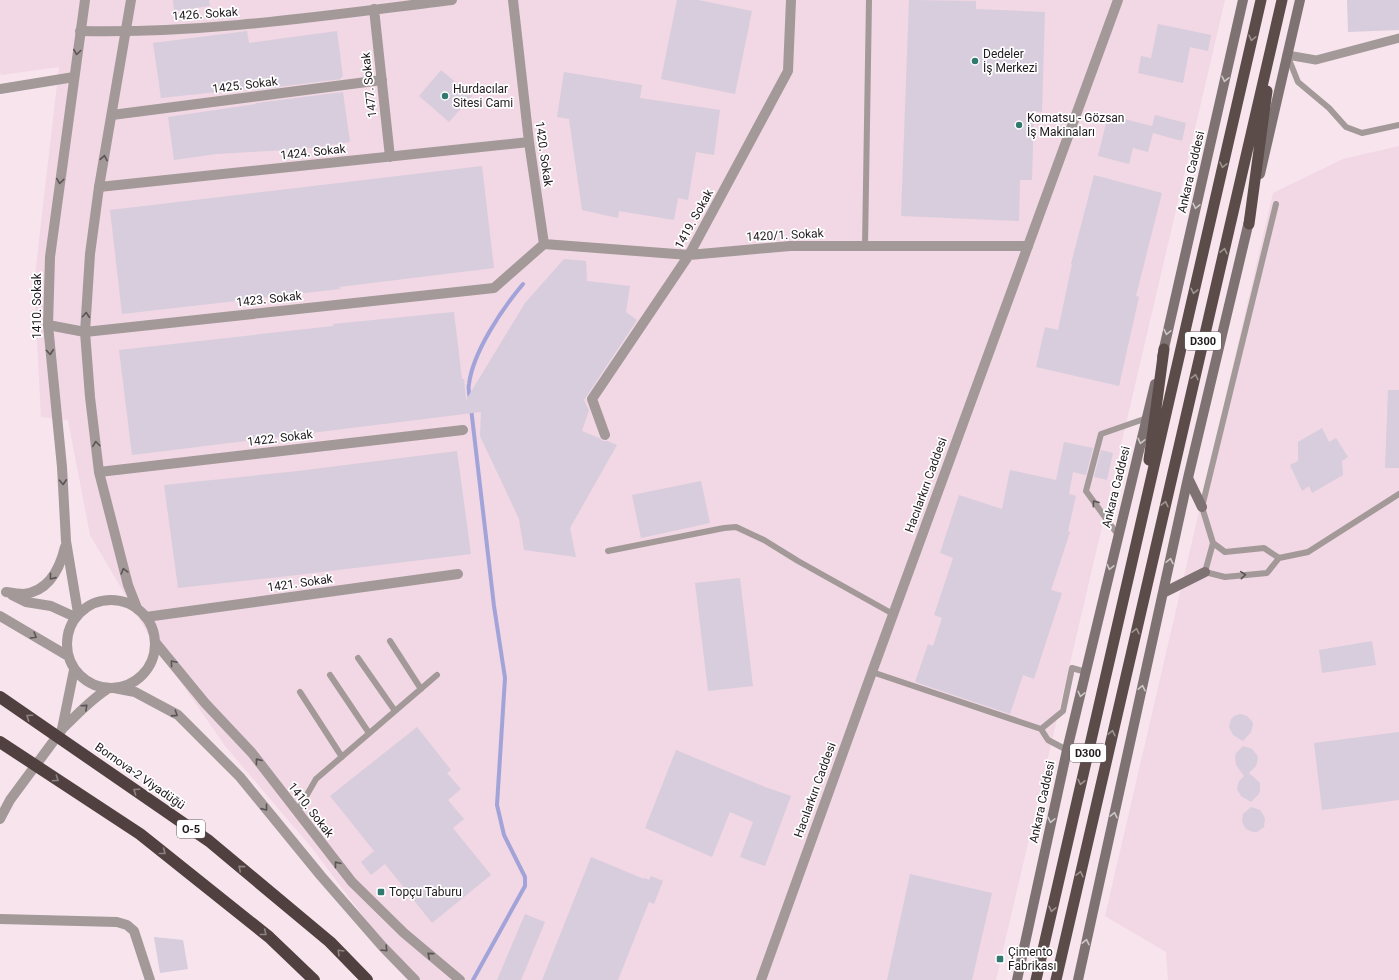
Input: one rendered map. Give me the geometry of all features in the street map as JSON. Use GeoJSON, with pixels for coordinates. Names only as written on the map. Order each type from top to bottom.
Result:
{"type":"FeatureCollection","features":[{"type":"Feature","properties":{"kind":"highway","name":"D300"},"geometry":{"type":"LineString","coordinates":[[1036,980],[1261,0]]}},
{"type":"Feature","properties":{"kind":"highway","name":"D300"},"geometry":{"type":"LineString","coordinates":[[1056,980],[1282,0]]}},
{"type":"Feature","properties":{"kind":"highway"},"geometry":{"type":"LineString","coordinates":[[1249,224],[1277,20]]}},
{"type":"Feature","properties":{"kind":"highway"},"geometry":{"type":"LineString","coordinates":[[1140,526],[1164,349]]}},
{"type":"Feature","properties":{"kind":"highway","name":"Bornova-2 Viyadüğü"},"geometry":{"type":"LineString","coordinates":[[0,697],[209,841],[330,942],[367,980]]}},
{"type":"Feature","properties":{"kind":"highway"},"geometry":{"type":"LineString","coordinates":[[0,742],[140,834],[269,937],[314,980]]}},
{"type":"Feature","properties":{"kind":"main road","name":"Ankara Caddesi"},"geometry":{"type":"LineString","coordinates":[[1017,980],[1067,750],[1164,349],[1243,0]]}},
{"type":"Feature","properties":{"kind":"main road"},"geometry":{"type":"LineString","coordinates":[[1078,980],[1188,478],[1249,224],[1300,0]]}},
{"type":"Feature","properties":{"kind":"main road"},"geometry":{"type":"LineString","coordinates":[[1188,478],[1202,507]]}},
{"type":"Feature","properties":{"kind":"main road"},"geometry":{"type":"LineString","coordinates":[[1163,593],[1205,572]]}},
{"type":"Feature","properties":{"kind":"street","name":"1410. Sokak"},"geometry":{"type":"LineString","coordinates":[[77,615],[66,541],[62,467],[48,325],[50,257],[85,0]]}},
{"type":"Feature","properties":{"kind":"street"},"geometry":{"type":"LineString","coordinates":[[131,0],[99,187],[90,254],[85,332],[90,397],[100,472],[126,578],[137,608]]}},
{"type":"Feature","properties":{"kind":"street","name":"1426. Sokak"},"geometry":{"type":"LineString","coordinates":[[80,31],[126,32],[249,24],[452,0]]}},
{"type":"Feature","properties":{"kind":"street","name":"1420. Sokak"},"geometry":{"type":"LineString","coordinates":[[513,0],[529,142],[544,244]]}},
{"type":"Feature","properties":{"kind":"street","name":"1419. Sokak"},"geometry":{"type":"LineString","coordinates":[[605,435],[592,399],[689,255],[788,71],[791,0]]}},
{"type":"Feature","properties":{"kind":"street","name":"Hacılarkırı Caddesi"},"geometry":{"type":"LineString","coordinates":[[761,980],[893,614],[1118,0]]}},
{"type":"Feature","properties":{"kind":"street","name":"1477. Sokak"},"geometry":{"type":"LineString","coordinates":[[374,9],[390,157]]}},
{"type":"Feature","properties":{"kind":"street"},"geometry":{"type":"LineString","coordinates":[[1287,55],[1316,60],[1399,38]]}},
{"type":"Feature","properties":{"kind":"street"},"geometry":{"type":"LineString","coordinates":[[0,89],[74,77]]}},
{"type":"Feature","properties":{"kind":"street","name":"1425. Sokak"},"geometry":{"type":"LineString","coordinates":[[112,115],[382,80]]}},
{"type":"Feature","properties":{"kind":"street","name":"1424. Sokak"},"geometry":{"type":"LineString","coordinates":[[99,187],[529,142]]}},
{"type":"Feature","properties":{"kind":"street","name":"1420/1. Sokak"},"geometry":{"type":"LineString","coordinates":[[544,244],[689,255],[790,246],[1028,246]]}},
{"type":"Feature","properties":{"kind":"street","name":"1423. Sokak"},"geometry":{"type":"LineString","coordinates":[[48,325],[85,332],[494,288],[544,244]]}},
{"type":"Feature","properties":{"kind":"street","name":"1422. Sokak"},"geometry":{"type":"LineString","coordinates":[[100,472],[463,430]]}},
{"type":"Feature","properties":{"kind":"street"},"geometry":{"type":"LineString","coordinates":[[3,591],[23,594],[40,588],[50,580],[61,562],[66,541]]}},
{"type":"Feature","properties":{"kind":"street","name":"1421. Sokak"},"geometry":{"type":"LineString","coordinates":[[146,617],[458,574]]}},
{"type":"Feature","properties":{"kind":"street"},"geometry":{"type":"LineString","coordinates":[[3,591],[26,602],[51,606],[77,615]]}},
{"type":"Feature","properties":{"kind":"street"},"geometry":{"type":"LineString","coordinates":[[0,819],[10,800],[62,730],[102,692],[112,688],[128,685],[139,678],[148,668],[153,656],[155,642],[152,629],[146,617],[137,608],[126,602],[113,599],[100,600],[88,605],[77,615],[69,626],[66,641],[68,656],[74,670],[85,680],[99,687],[112,688],[134,692],[178,714],[240,777],[321,876],[382,946],[415,980]]}},
{"type":"Feature","properties":{"kind":"street"},"geometry":{"type":"LineString","coordinates":[[0,616],[68,656]]}},
{"type":"Feature","properties":{"kind":"street","name":"1410. Sokak"},"geometry":{"type":"LineString","coordinates":[[155,642],[205,703],[252,753],[352,882],[404,932],[460,980]]}},
{"type":"Feature","properties":{"kind":"street"},"geometry":{"type":"LineString","coordinates":[[62,730],[74,670]]}},
{"type":"Feature","properties":{"kind":"street"},"geometry":{"type":"LineString","coordinates":[[0,809],[10,800]]}},
{"type":"Feature","properties":{"kind":"street"},"geometry":{"type":"LineString","coordinates":[[0,919],[117,922],[127,925],[134,931],[150,980]]}},
{"type":"Feature","properties":{"kind":"lane"},"geometry":{"type":"LineString","coordinates":[[865,246],[868,0]]}},
{"type":"Feature","properties":{"kind":"lane"},"geometry":{"type":"LineString","coordinates":[[1287,55],[1298,82],[1329,108],[1346,127],[1362,133],[1399,125]]}},
{"type":"Feature","properties":{"kind":"lane"},"geometry":{"type":"LineString","coordinates":[[1276,204],[1202,507],[1213,543],[1205,572],[1226,577],[1267,573],[1279,558],[1308,552],[1399,494]]}},
{"type":"Feature","properties":{"kind":"lane"},"geometry":{"type":"LineString","coordinates":[[1118,535],[1086,491],[1101,434],[1147,418]]}},
{"type":"Feature","properties":{"kind":"lane"},"geometry":{"type":"LineString","coordinates":[[608,551],[724,528],[736,527],[764,540],[798,561],[893,614]]}},
{"type":"Feature","properties":{"kind":"lane"},"geometry":{"type":"LineString","coordinates":[[1213,543],[1226,552],[1264,548],[1279,558]]}},
{"type":"Feature","properties":{"kind":"lane"},"geometry":{"type":"LineString","coordinates":[[390,641],[421,689]]}},
{"type":"Feature","properties":{"kind":"lane"},"geometry":{"type":"LineString","coordinates":[[358,658],[395,711]]}},
{"type":"Feature","properties":{"kind":"lane"},"geometry":{"type":"LineString","coordinates":[[1041,729],[1063,711],[1072,668],[1086,672]]}},
{"type":"Feature","properties":{"kind":"lane"},"geometry":{"type":"LineString","coordinates":[[872,672],[1041,729],[1048,740],[1067,750]]}},
{"type":"Feature","properties":{"kind":"lane"},"geometry":{"type":"LineString","coordinates":[[297,812],[316,779],[437,675]]}},
{"type":"Feature","properties":{"kind":"lane"},"geometry":{"type":"LineString","coordinates":[[330,676],[369,733]]}},
{"type":"Feature","properties":{"kind":"lane"},"geometry":{"type":"LineString","coordinates":[[300,692],[342,757]]}},
{"type":"Feature","properties":{"kind":"shaded area"},"geometry":{"type":"Polygon","coordinates":[[[0,0],[1225,0],[996,980],[411,980],[312,848],[226,747],[154,644],[90,535],[68,420],[41,417],[34,284],[59,67],[1,75],[0,0]]]}},
{"type":"Feature","properties":{"kind":"shaded area"},"geometry":{"type":"Polygon","coordinates":[[[1399,146],[1399,980],[1168,980],[1166,952],[1105,916],[1273,193],[1343,159],[1399,146]]]}},
{"type":"Feature","properties":{"kind":"building"},"geometry":{"type":"Polygon","coordinates":[[[173,0],[209,0],[210,6],[174,11],[173,0]]]}},
{"type":"Feature","properties":{"kind":"building"},"geometry":{"type":"Polygon","coordinates":[[[677,0],[698,0],[752,11],[735,94],[661,79],[677,0]]]}},
{"type":"Feature","properties":{"kind":"building"},"geometry":{"type":"Polygon","coordinates":[[[909,0],[976,1],[976,9],[1045,12],[1042,112],[1034,111],[1032,180],[1020,180],[1019,221],[901,216],[909,0]]]}},
{"type":"Feature","properties":{"kind":"building"},"geometry":{"type":"Polygon","coordinates":[[[1347,0],[1399,0],[1399,30],[1348,32],[1347,0]]]}},
{"type":"Feature","properties":{"kind":"building"},"geometry":{"type":"Polygon","coordinates":[[[1158,24],[1211,35],[1208,51],[1190,47],[1183,83],[1138,73],[1141,56],[1151,58],[1158,24]]]}},
{"type":"Feature","properties":{"kind":"building"},"geometry":{"type":"Polygon","coordinates":[[[247,31],[249,43],[337,31],[343,77],[341,77],[341,79],[254,90],[254,88],[161,98],[153,43],[247,31]]]}},
{"type":"Feature","properties":{"kind":"building","name":"Hurdacılar Sitesi Cami"},"geometry":{"type":"Polygon","coordinates":[[[441,70],[472,96],[449,122],[419,96],[441,70]]]}},
{"type":"Feature","properties":{"kind":"building"},"geometry":{"type":"Polygon","coordinates":[[[564,72],[642,85],[640,98],[720,110],[714,155],[696,152],[688,200],[678,198],[674,220],[619,211],[618,218],[582,210],[569,119],[557,117],[564,72]]]}},
{"type":"Feature","properties":{"kind":"building"},"geometry":{"type":"Polygon","coordinates":[[[343,92],[350,142],[304,149],[216,154],[174,160],[168,117],[256,103],[343,92]]]}},
{"type":"Feature","properties":{"kind":"building"},"geometry":{"type":"Polygon","coordinates":[[[1108,115],[1152,126],[1155,115],[1186,123],[1182,141],[1153,133],[1148,152],[1133,148],[1129,164],[1098,156],[1108,115]]]}},
{"type":"Feature","properties":{"kind":"building"},"geometry":{"type":"Polygon","coordinates":[[[482,166],[494,268],[339,287],[340,289],[122,314],[110,210],[482,166]]]}},
{"type":"Feature","properties":{"kind":"building"},"geometry":{"type":"Polygon","coordinates":[[[1094,175],[1162,193],[1136,296],[1139,297],[1119,386],[1036,367],[1045,327],[1058,330],[1071,264],[1094,175]]]}},
{"type":"Feature","properties":{"kind":"building"},"geometry":{"type":"Polygon","coordinates":[[[564,259],[586,261],[587,281],[630,286],[626,312],[637,320],[584,400],[589,410],[582,431],[603,441],[617,445],[570,528],[576,557],[524,550],[519,519],[480,436],[481,412],[132,455],[119,350],[333,326],[333,324],[454,312],[466,400],[525,303],[564,259]]]}},
{"type":"Feature","properties":{"kind":"building"},"geometry":{"type":"Polygon","coordinates":[[[1388,390],[1399,390],[1399,468],[1385,468],[1388,390]]]}},
{"type":"Feature","properties":{"kind":"building"},"geometry":{"type":"Polygon","coordinates":[[[1322,428],[1329,442],[1336,438],[1348,457],[1342,461],[1343,475],[1312,493],[1309,486],[1302,491],[1290,465],[1298,461],[1298,442],[1322,428]]]}},
{"type":"Feature","properties":{"kind":"building"},"geometry":{"type":"Polygon","coordinates":[[[1064,442],[1093,448],[1086,475],[1073,472],[1069,494],[1076,496],[1068,531],[1070,532],[1051,590],[1062,593],[1034,679],[1023,675],[1010,714],[915,682],[928,644],[933,646],[942,618],[934,615],[953,558],[940,553],[959,495],[1002,509],[1010,470],[1056,480],[1064,442]]]}},
{"type":"Feature","properties":{"kind":"building"},"geometry":{"type":"Polygon","coordinates":[[[1101,450],[1113,453],[1107,480],[1094,477],[1101,450]]]}},
{"type":"Feature","properties":{"kind":"building"},"geometry":{"type":"Polygon","coordinates":[[[457,451],[471,554],[178,588],[164,485],[298,471],[457,451]]]}},
{"type":"Feature","properties":{"kind":"building"},"geometry":{"type":"Polygon","coordinates":[[[701,481],[710,523],[641,538],[632,495],[701,481]]]}},
{"type":"Feature","properties":{"kind":"building"},"geometry":{"type":"Polygon","coordinates":[[[740,578],[753,686],[708,691],[695,583],[740,578]]]}},
{"type":"Feature","properties":{"kind":"building"},"geometry":{"type":"Polygon","coordinates":[[[1372,641],[1376,665],[1322,673],[1319,650],[1372,641]]]}},
{"type":"Feature","properties":{"kind":"building"},"geometry":{"type":"Polygon","coordinates":[[[1240,714],[1247,716],[1253,724],[1251,732],[1243,741],[1233,735],[1229,727],[1231,719],[1240,714]]]}},
{"type":"Feature","properties":{"kind":"building"},"geometry":{"type":"Polygon","coordinates":[[[417,727],[451,770],[447,773],[461,789],[448,800],[464,819],[453,828],[491,875],[432,923],[385,864],[371,875],[361,862],[374,851],[330,796],[417,727]]]}},
{"type":"Feature","properties":{"kind":"building"},"geometry":{"type":"Polygon","coordinates":[[[1399,732],[1399,800],[1322,810],[1314,743],[1399,732]]]}},
{"type":"Feature","properties":{"kind":"building"},"geometry":{"type":"Polygon","coordinates":[[[1243,746],[1252,749],[1258,758],[1256,766],[1249,773],[1260,783],[1260,790],[1259,794],[1251,802],[1241,796],[1237,789],[1239,781],[1244,776],[1236,765],[1235,757],[1236,753],[1243,746]]]}},
{"type":"Feature","properties":{"kind":"building"},"geometry":{"type":"Polygon","coordinates":[[[676,750],[765,787],[791,796],[765,866],[740,857],[753,822],[730,812],[712,857],[645,828],[676,750]]]}},
{"type":"Feature","properties":{"kind":"building"},"geometry":{"type":"Polygon","coordinates":[[[1251,807],[1260,810],[1265,819],[1264,827],[1257,832],[1246,829],[1242,822],[1243,814],[1251,807]]]}},
{"type":"Feature","properties":{"kind":"building"},"geometry":{"type":"Polygon","coordinates":[[[591,857],[644,879],[649,880],[651,876],[663,881],[654,904],[649,902],[618,980],[542,980],[591,857]]]}},
{"type":"Feature","properties":{"kind":"building"},"geometry":{"type":"Polygon","coordinates":[[[910,874],[992,893],[972,980],[887,980],[910,874]]]}},
{"type":"Feature","properties":{"kind":"building"},"geometry":{"type":"Polygon","coordinates":[[[525,914],[545,922],[521,980],[497,980],[525,914]]]}},
{"type":"Feature","properties":{"kind":"building"},"geometry":{"type":"Polygon","coordinates":[[[154,937],[183,940],[188,969],[160,973],[154,937]]]}},
{"type":"Feature","properties":{"kind":"waterway"},"geometry":{"type":"LineString","coordinates":[[470,399],[469,387],[476,358],[498,318],[523,284]]}},
{"type":"Feature","properties":{"kind":"waterway"},"geometry":{"type":"LineString","coordinates":[[471,408],[494,606],[505,678],[497,805],[504,835],[525,877],[525,886],[473,980]]}},
{"type":"Feature","properties":{"kind":"place","name":"Dedeler İş Merkezi"},"geometry":{"type":"Point","coordinates":[975,61]}},
{"type":"Feature","properties":{"kind":"place","name":"Hurdacılar Sitesi Cami"},"geometry":{"type":"Point","coordinates":[445,96]}},
{"type":"Feature","properties":{"kind":"place","name":"Komatsu - Gözsan İş Makinaları"},"geometry":{"type":"Point","coordinates":[1019,125]}},
{"type":"Feature","properties":{"kind":"place","name":"Topçu Taburu"},"geometry":{"type":"Point","coordinates":[381,892]}},
{"type":"Feature","properties":{"kind":"place","name":"Çimento Fabrikası"},"geometry":{"type":"Point","coordinates":[1000,959]}}]}
